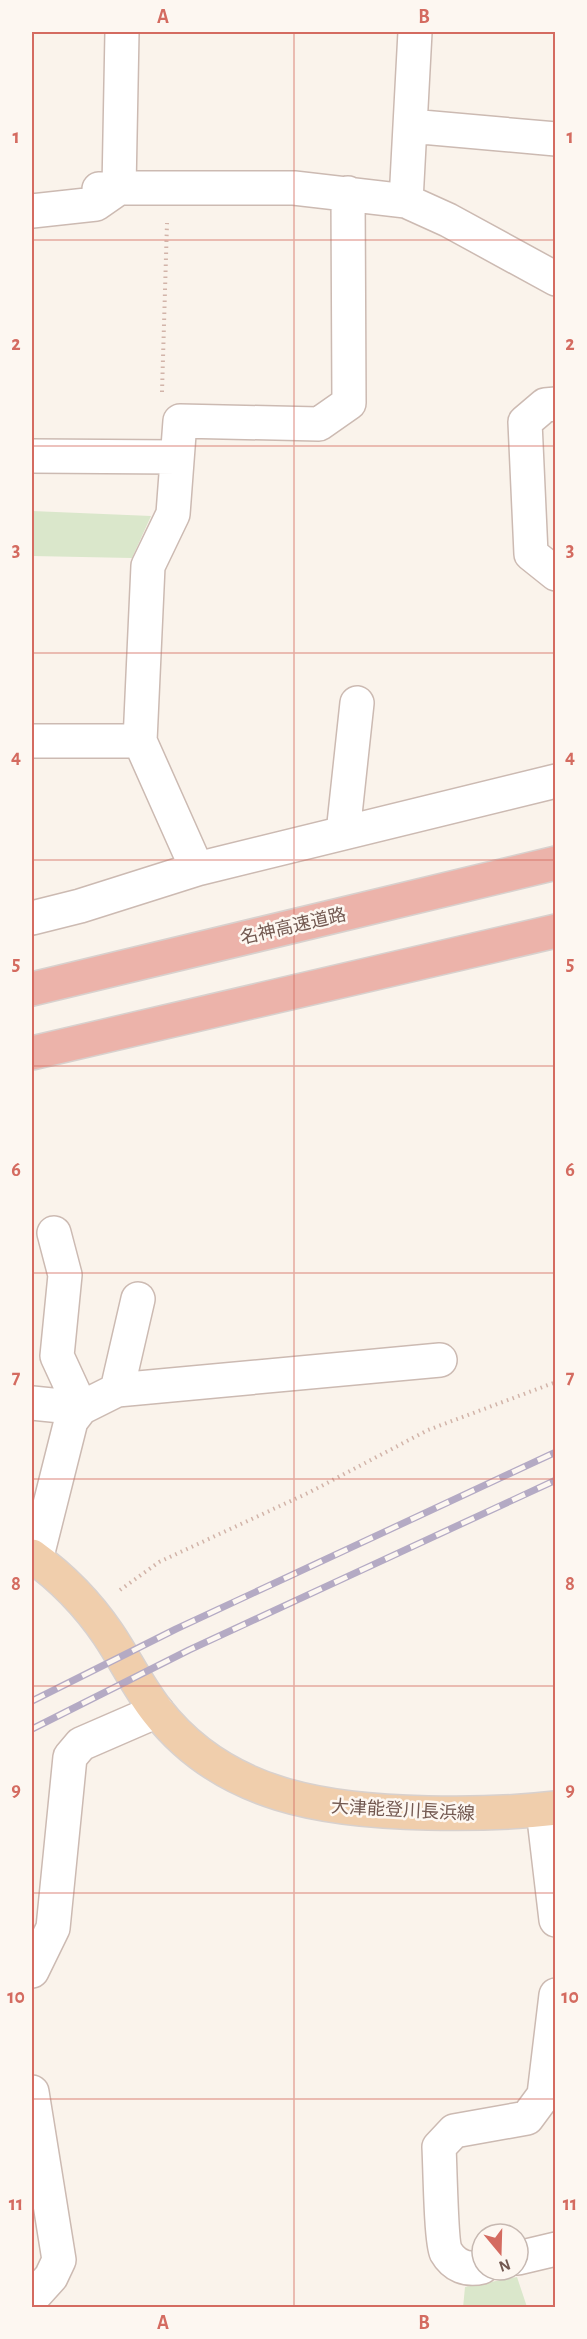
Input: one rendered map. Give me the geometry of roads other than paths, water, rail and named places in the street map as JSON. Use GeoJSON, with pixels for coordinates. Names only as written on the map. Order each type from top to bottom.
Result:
{"type":"FeatureCollection","features":[{"type":"Feature","properties":{"kind":"highway","name":"名神高速道路"},"geometry":{"type":"LineString","coordinates":[[32,989],[555,863]]}},
{"type":"Feature","properties":{"kind":"highway"},"geometry":{"type":"LineString","coordinates":[[32,1053],[555,931]]}},
{"type":"Feature","properties":{"kind":"main road","name":"大津能登川長浜線"},"geometry":{"type":"LineString","coordinates":[[34,1558],[80,1598],[106,1632],[157,1711],[195,1750],[233,1775],[280,1796],[321,1805],[378,1812],[489,1814],[549,1809]]}},
{"type":"Feature","properties":{"kind":"street"},"geometry":{"type":"LineString","coordinates":[[119,188],[122,32]]}},
{"type":"Feature","properties":{"kind":"street"},"geometry":{"type":"LineString","coordinates":[[406,201],[415,32]]}},
{"type":"Feature","properties":{"kind":"street"},"geometry":{"type":"LineString","coordinates":[[410,126],[555,139]]}},
{"type":"Feature","properties":{"kind":"street"},"geometry":{"type":"LineString","coordinates":[[32,211],[96,204],[119,188]]}},
{"type":"Feature","properties":{"kind":"street"},"geometry":{"type":"LineString","coordinates":[[32,193],[119,188],[294,188],[406,201],[448,220],[555,279]]}},
{"type":"Feature","properties":{"kind":"street"},"geometry":{"type":"LineString","coordinates":[[197,869],[140,741],[148,566],[173,514],[180,422],[319,424],[350,403],[348,193]]}},
{"type":"Feature","properties":{"kind":"street"},"geometry":{"type":"LineString","coordinates":[[555,404],[545,405],[525,422],[531,554],[555,574]]}},
{"type":"Feature","properties":{"kind":"street"},"geometry":{"type":"LineString","coordinates":[[32,456],[177,457]]}},
{"type":"Feature","properties":{"kind":"street"},"geometry":{"type":"LineString","coordinates":[[343,833],[357,703]]}},
{"type":"Feature","properties":{"kind":"street"},"geometry":{"type":"LineString","coordinates":[[32,741],[140,741]]}},
{"type":"Feature","properties":{"kind":"street"},"geometry":{"type":"LineString","coordinates":[[32,918],[80,906],[197,869],[555,781]]}},
{"type":"Feature","properties":{"kind":"street"},"geometry":{"type":"LineString","coordinates":[[54,1233],[65,1275],[57,1356],[81,1408]]}},
{"type":"Feature","properties":{"kind":"street"},"geometry":{"type":"LineString","coordinates":[[117,1390],[138,1299]]}},
{"type":"Feature","properties":{"kind":"street"},"geometry":{"type":"LineString","coordinates":[[34,1558],[71,1421],[81,1408],[117,1390],[440,1360]]}},
{"type":"Feature","properties":{"kind":"street"},"geometry":{"type":"LineString","coordinates":[[32,1403],[81,1408]]}},
{"type":"Feature","properties":{"kind":"street"},"geometry":{"type":"LineString","coordinates":[[32,1971],[53,1928],[70,1757],[81,1744],[157,1711]]}},
{"type":"Feature","properties":{"kind":"street"},"geometry":{"type":"LineString","coordinates":[[549,1809],[555,1920]]}},
{"type":"Feature","properties":{"kind":"street"},"geometry":{"type":"LineString","coordinates":[[470,2269],[458,2266],[445,2251],[439,2147],[454,2131],[527,2118],[544,2096],[555,1995]]}},
{"type":"Feature","properties":{"kind":"street"},"geometry":{"type":"LineString","coordinates":[[32,2092],[60,2260],[51,2277],[32,2298]]}},
{"type":"Feature","properties":{"kind":"street"},"geometry":{"type":"LineString","coordinates":[[530,2255],[555,2249]]}},
{"type":"Feature","properties":{"kind":"railway"},"geometry":{"type":"LineString","coordinates":[[32,1701],[176,1629],[556,1452]]}},
{"type":"Feature","properties":{"kind":"railway"},"geometry":{"type":"LineString","coordinates":[[32,1729],[189,1650],[556,1480]]}}]}
